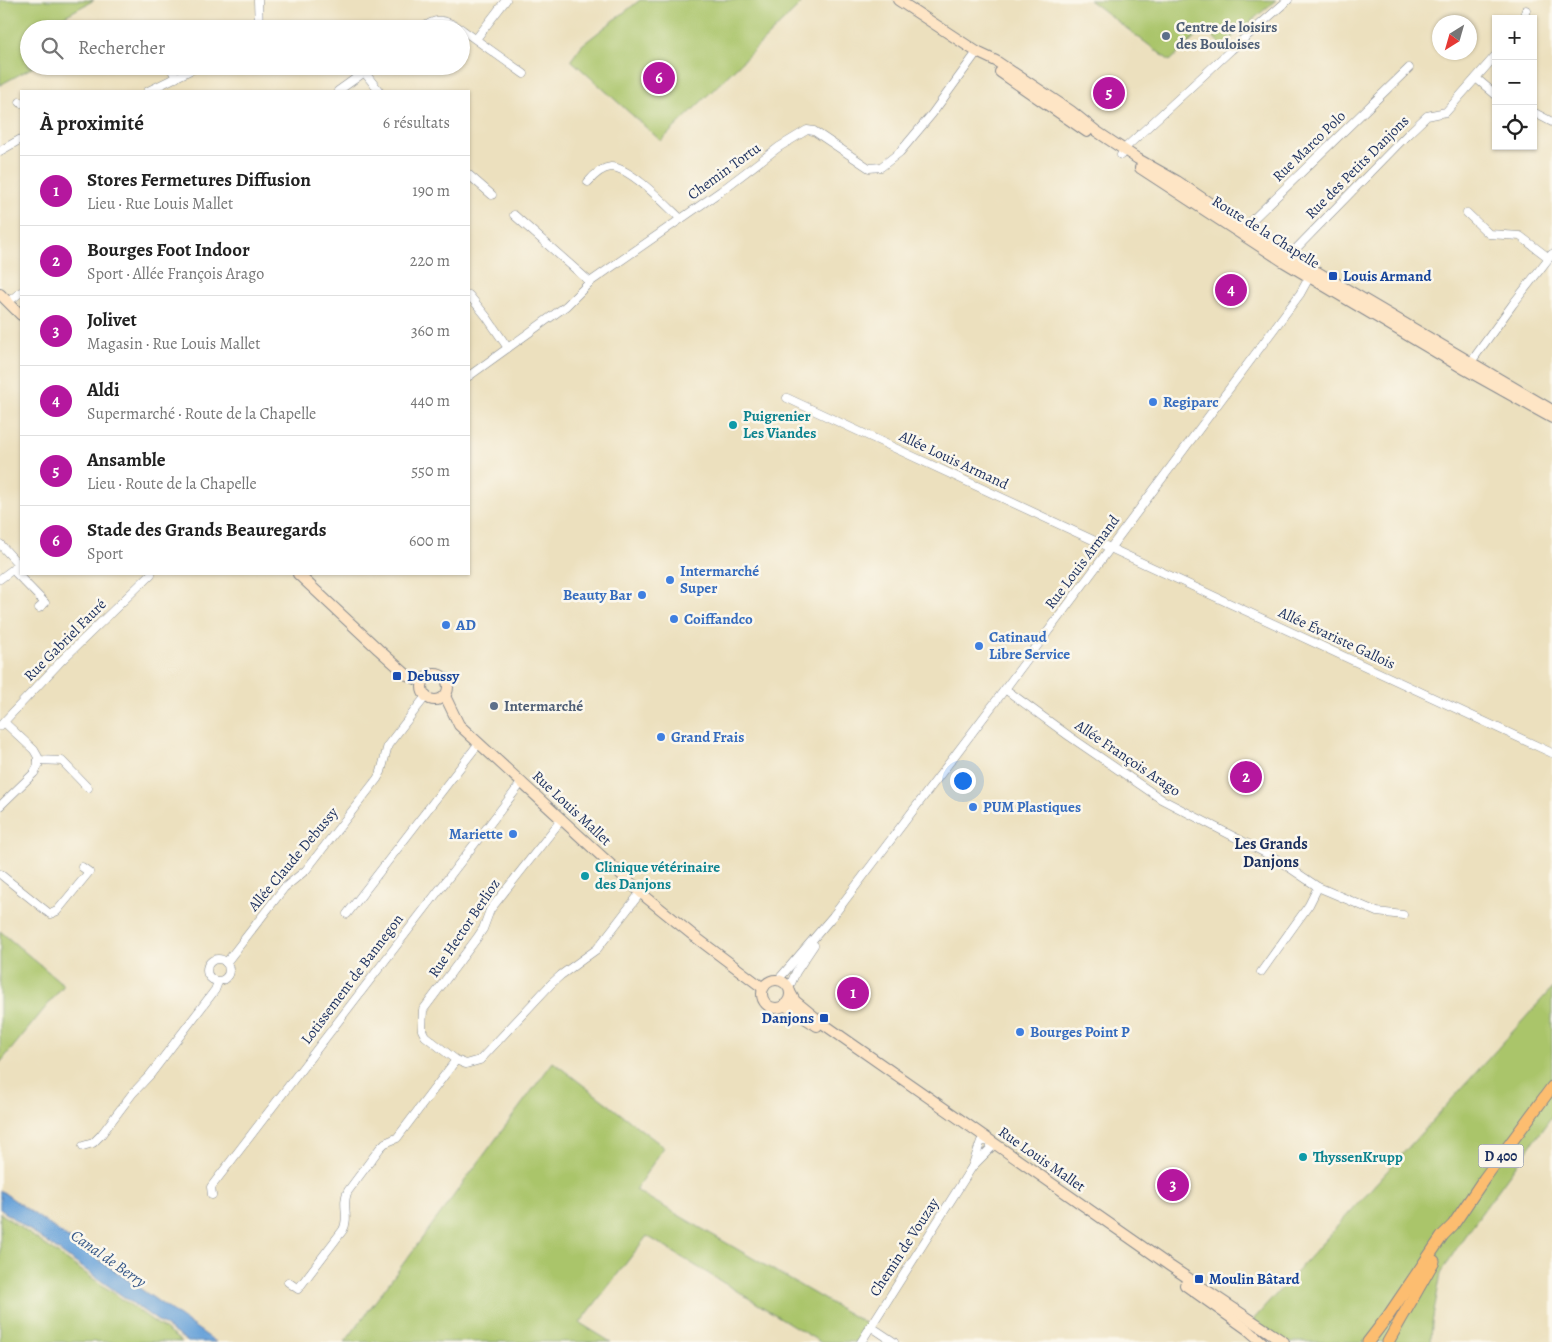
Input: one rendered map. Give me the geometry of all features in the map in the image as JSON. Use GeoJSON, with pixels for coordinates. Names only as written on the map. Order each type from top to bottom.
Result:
{"type":"FeatureCollection","features":[{"type":"Feature","properties":{"kind":"main road","name":"Route de la Chapelle"},"geometry":{"type":"LineString","coordinates":[[898,0],[977,52],[992,66],[1242,231],[1552,418]]}},
{"type":"Feature","properties":{"kind":"main road"},"geometry":{"type":"LineString","coordinates":[[0,294],[20,314]]}},
{"type":"Feature","properties":{"kind":"main road","name":"Route de la Chapelle"},"geometry":{"type":"LineString","coordinates":[[1468,366],[1552,410]]}},
{"type":"Feature","properties":{"kind":"main road"},"geometry":{"type":"LineString","coordinates":[[299,575],[378,650],[408,675],[423,682],[422,690],[426,696],[435,700],[444,696]]}},
{"type":"Feature","properties":{"kind":"main road","name":"Rue Louis Mallet"},"geometry":{"type":"LineString","coordinates":[[423,682],[430,675],[441,676],[446,680],[448,687],[444,696],[459,725],[640,892],[672,919],[763,988],[762,997],[767,1004],[776,1007],[784,1005],[1284,1342]]}},
{"type":"Feature","properties":{"kind":"main road"},"geometry":{"type":"LineString","coordinates":[[763,988],[770,981],[778,980]]}},
{"type":"Feature","properties":{"kind":"main road","name":"Rue Louis Mallet"},"geometry":{"type":"LineString","coordinates":[[778,980],[783,981],[795,1001],[822,1022],[1247,1329],[1262,1342]]}},
{"type":"Feature","properties":{"kind":"main road"},"geometry":{"type":"LineString","coordinates":[[784,1005],[788,1001],[789,990]]}},
{"type":"Feature","properties":{"kind":"main road","name":"D 400"},"geometry":{"type":"LineString","coordinates":[[1368,1342],[1444,1234],[1453,1225],[1484,1179],[1552,1087]]}},
{"type":"Feature","properties":{"kind":"main road","name":"D 400"},"geometry":{"type":"LineString","coordinates":[[1388,1342],[1453,1225]]}},
{"type":"Feature","properties":{"kind":"street"},"geometry":{"type":"LineString","coordinates":[[258,0],[259,20]]}},
{"type":"Feature","properties":{"kind":"street"},"geometry":{"type":"LineString","coordinates":[[476,39],[506,0]]}},
{"type":"Feature","properties":{"kind":"street"},"geometry":{"type":"LineString","coordinates":[[1122,152],[1231,50],[1288,0]]}},
{"type":"Feature","properties":{"kind":"street"},"geometry":{"type":"LineString","coordinates":[[1524,15],[1526,10]]}},
{"type":"Feature","properties":{"kind":"street"},"geometry":{"type":"LineString","coordinates":[[470,35],[524,74]]}},
{"type":"Feature","properties":{"kind":"street","name":"Chemin Tortu"},"geometry":{"type":"LineString","coordinates":[[470,375],[566,306],[590,282],[721,192],[778,147],[807,130],[814,131],[869,168],[882,168],[900,152],[932,114],[977,52]]}},
{"type":"Feature","properties":{"kind":"street","name":"Rue des Petits Danjons"},"geometry":{"type":"LineString","coordinates":[[1286,259],[1408,134],[1428,116],[1446,112],[1492,60]]}},
{"type":"Feature","properties":{"kind":"street","name":"Rue Marco Polo"},"geometry":{"type":"LineString","coordinates":[[1242,231],[1409,68]]}},
{"type":"Feature","properties":{"kind":"street"},"geometry":{"type":"LineString","coordinates":[[1392,72],[1399,78]]}},
{"type":"Feature","properties":{"kind":"street"},"geometry":{"type":"LineString","coordinates":[[150,90],[182,75]]}},
{"type":"Feature","properties":{"kind":"street"},"geometry":{"type":"LineString","coordinates":[[340,90],[362,75]]}},
{"type":"Feature","properties":{"kind":"street"},"geometry":{"type":"LineString","coordinates":[[367,75],[378,90]]}},
{"type":"Feature","properties":{"kind":"street"},"geometry":{"type":"LineString","coordinates":[[1476,78],[1492,92]]}},
{"type":"Feature","properties":{"kind":"street"},"geometry":{"type":"LineString","coordinates":[[1537,114],[1552,122]]}},
{"type":"Feature","properties":{"kind":"street"},"geometry":{"type":"LineString","coordinates":[[0,151],[20,140]]}},
{"type":"Feature","properties":{"kind":"street"},"geometry":{"type":"LineString","coordinates":[[588,182],[595,174],[611,167],[628,172],[681,218]]}},
{"type":"Feature","properties":{"kind":"street"},"geometry":{"type":"LineString","coordinates":[[470,176],[492,194]]}},
{"type":"Feature","properties":{"kind":"street"},"geometry":{"type":"LineString","coordinates":[[1467,213],[1489,234],[1520,236],[1551,256],[1468,366]]}},
{"type":"Feature","properties":{"kind":"street"},"geometry":{"type":"LineString","coordinates":[[514,215],[590,282]]}},
{"type":"Feature","properties":{"kind":"street","name":"Rue Louis Armand"},"geometry":{"type":"LineString","coordinates":[[778,980],[833,916],[1005,689],[1300,294],[1311,274]]}},
{"type":"Feature","properties":{"kind":"street"},"geometry":{"type":"LineString","coordinates":[[8,302],[20,293]]}},
{"type":"Feature","properties":{"kind":"street"},"geometry":{"type":"LineString","coordinates":[[470,297],[486,316],[508,348]]}},
{"type":"Feature","properties":{"kind":"street","name":"Allée Louis Armand"},"geometry":{"type":"LineString","coordinates":[[787,398],[1110,548]]}},
{"type":"Feature","properties":{"kind":"street"},"geometry":{"type":"LineString","coordinates":[[0,544],[18,566],[0,579]]}},
{"type":"Feature","properties":{"kind":"street","name":"Allée Évariste Gallois"},"geometry":{"type":"LineString","coordinates":[[1110,548],[1552,753]]}},
{"type":"Feature","properties":{"kind":"street"},"geometry":{"type":"LineString","coordinates":[[25,575],[45,603],[39,608]]}},
{"type":"Feature","properties":{"kind":"street","name":"Rue Gabriel Fauré"},"geometry":{"type":"LineString","coordinates":[[2,724],[62,660],[150,575]]}},
{"type":"Feature","properties":{"kind":"street","name":"Allée François Arago"},"geometry":{"type":"LineString","coordinates":[[1005,689],[1069,736],[1161,799],[1260,850],[1318,887],[1376,912],[1404,915]]}},
{"type":"Feature","properties":{"kind":"street","name":"Allée Claude Debussy"},"geometry":{"type":"LineString","coordinates":[[83,1146],[92,1143],[101,1135],[215,990],[218,982],[224,980],[229,974],[226,963],[284,888],[306,870],[377,778],[381,772],[388,745],[426,696]]}},
{"type":"Feature","properties":{"kind":"street"},"geometry":{"type":"LineString","coordinates":[[0,806],[34,773],[38,766],[34,750],[2,724]]}},
{"type":"Feature","properties":{"kind":"street"},"geometry":{"type":"LineString","coordinates":[[347,914],[479,743]]}},
{"type":"Feature","properties":{"kind":"street"},"geometry":{"type":"LineString","coordinates":[[38,760],[62,761],[88,788]]}},
{"type":"Feature","properties":{"kind":"street","name":"Lotissement de Bannegon"},"geometry":{"type":"LineString","coordinates":[[212,1195],[210,1187],[522,782]]}},
{"type":"Feature","properties":{"kind":"street","name":"Rue Hector Berlioz"},"geometry":{"type":"LineString","coordinates":[[456,1060],[425,1036],[422,1030],[423,1010],[477,938],[490,910],[562,819]]}},
{"type":"Feature","properties":{"kind":"street"},"geometry":{"type":"LineString","coordinates":[[0,874],[50,914],[57,911],[89,872],[82,866]]}},
{"type":"Feature","properties":{"kind":"street"},"geometry":{"type":"LineString","coordinates":[[1261,972],[1309,905],[1318,887]]}},
{"type":"Feature","properties":{"kind":"street"},"geometry":{"type":"LineString","coordinates":[[288,1282],[298,1289],[314,1268],[346,1224],[345,1202],[348,1191],[380,1148],[385,1143],[397,1138],[456,1060],[466,1064],[480,1060],[551,984],[598,949],[640,892]]}},
{"type":"Feature","properties":{"kind":"street","name":"Rue Louis Armand"},"geometry":{"type":"LineString","coordinates":[[789,990],[796,972],[833,916]]}},
{"type":"Feature","properties":{"kind":"street"},"geometry":{"type":"LineString","coordinates":[[218,982],[210,978],[207,968],[213,960],[221,960],[226,963]]}},
{"type":"Feature","properties":{"kind":"street","name":"Chemin de Vouzay"},"geometry":{"type":"LineString","coordinates":[[861,1342],[987,1143]]}},
{"type":"Feature","properties":{"kind":"street","name":"Chemin de Vouzay"},"geometry":{"type":"LineString","coordinates":[[972,1166],[987,1143]]}},
{"type":"Feature","properties":{"kind":"street"},"geometry":{"type":"LineString","coordinates":[[870,1326],[894,1342]]}},
{"type":"Feature","properties":{"kind":"green space"},"geometry":{"type":"Polygon","coordinates":[[[0,0],[94,0],[63,17],[65,20],[20,20],[20,74],[0,85],[0,0]]]}},
{"type":"Feature","properties":{"kind":"green space"},"geometry":{"type":"Polygon","coordinates":[[[640,0],[797,0],[801,4],[661,141],[571,60],[582,45],[640,0]]]}},
{"type":"Feature","properties":{"kind":"green space","name":"Centre de loisirs des Bouloises"},"geometry":{"type":"Polygon","coordinates":[[[1089,0],[1276,0],[1222,46],[1205,28],[1170,61],[1089,0]]]}},
{"type":"Feature","properties":{"kind":"green space"},"geometry":{"type":"Polygon","coordinates":[[[0,931],[64,985],[0,1063],[0,931]]]}},
{"type":"Feature","properties":{"kind":"green space"},"geometry":{"type":"Polygon","coordinates":[[[1552,988],[1552,1116],[1464,1237],[1441,1273],[1432,1323],[1431,1342],[1284,1342],[1252,1321],[1552,988]]]}},
{"type":"Feature","properties":{"kind":"green space"},"geometry":{"type":"Polygon","coordinates":[[[553,1062],[664,1147],[635,1190],[870,1326],[861,1342],[820,1342],[647,1236],[580,1323],[611,1342],[345,1342],[553,1062]]]}},
{"type":"Feature","properties":{"kind":"green space"},"geometry":{"type":"Polygon","coordinates":[[[0,1213],[160,1326],[182,1342],[0,1342],[0,1213]]]}},
{"type":"Feature","properties":{"kind":"water"},"geometry":{"type":"Polygon","coordinates":[[[0,1190],[216,1342],[188,1342],[162,1324],[0,1209],[0,1190]]]}},
{"type":"Feature","properties":{"kind":"place","name":"Centre de loisirs des Bouloises"},"geometry":{"type":"Point","coordinates":[1166,36]}},
{"type":"Feature","properties":{"kind":"place","name":"Stade des Grands Beauregards"},"geometry":{"type":"Point","coordinates":[659,78]}},
{"type":"Feature","properties":{"kind":"place","name":"Ansamble"},"geometry":{"type":"Point","coordinates":[1109,93]}},
{"type":"Feature","properties":{"kind":"place","name":"Louis Armand"},"geometry":{"type":"Point","coordinates":[1333,276]}},
{"type":"Feature","properties":{"kind":"place","name":"Aldi"},"geometry":{"type":"Point","coordinates":[1231,290]}},
{"type":"Feature","properties":{"kind":"place","name":"Regiparc"},"geometry":{"type":"Point","coordinates":[1153,402]}},
{"type":"Feature","properties":{"kind":"place","name":"Puigrenier Les Viandes"},"geometry":{"type":"Point","coordinates":[733,425]}},
{"type":"Feature","properties":{"kind":"place","name":"Intermarché Super"},"geometry":{"type":"Point","coordinates":[670,580]}},
{"type":"Feature","properties":{"kind":"place","name":"Beauty Bar"},"geometry":{"type":"Point","coordinates":[642,595]}},
{"type":"Feature","properties":{"kind":"place","name":"Coiffandco"},"geometry":{"type":"Point","coordinates":[674,619]}},
{"type":"Feature","properties":{"kind":"place","name":"AD"},"geometry":{"type":"Point","coordinates":[446,625]}},
{"type":"Feature","properties":{"kind":"place","name":"Catinaud Libre Service"},"geometry":{"type":"Point","coordinates":[979,646]}},
{"type":"Feature","properties":{"kind":"place","name":"Debussy"},"geometry":{"type":"Point","coordinates":[397,676]}},
{"type":"Feature","properties":{"kind":"place","name":"Intermarché"},"geometry":{"type":"Point","coordinates":[494,706]}},
{"type":"Feature","properties":{"kind":"place","name":"Grand Frais"},"geometry":{"type":"Point","coordinates":[661,737]}},
{"type":"Feature","properties":{"kind":"place","name":"Bourges Foot Indoor"},"geometry":{"type":"Point","coordinates":[1246,777]}},
{"type":"Feature","properties":{"kind":"place","name":"PUM Plastiques"},"geometry":{"type":"Point","coordinates":[973,807]}},
{"type":"Feature","properties":{"kind":"place","name":"Mariette"},"geometry":{"type":"Point","coordinates":[513,834]}},
{"type":"Feature","properties":{"kind":"place","name":"Clinique vétérinaire des Danjons"},"geometry":{"type":"Point","coordinates":[585,876]}},
{"type":"Feature","properties":{"kind":"place","name":"Stores Fermetures Diffusion"},"geometry":{"type":"Point","coordinates":[853,993]}},
{"type":"Feature","properties":{"kind":"place","name":"Danjons"},"geometry":{"type":"Point","coordinates":[824,1018]}},
{"type":"Feature","properties":{"kind":"place","name":"Bourges Point P"},"geometry":{"type":"Point","coordinates":[1020,1032]}},
{"type":"Feature","properties":{"kind":"place","name":"ThyssenKrupp"},"geometry":{"type":"Point","coordinates":[1303,1157]}},
{"type":"Feature","properties":{"kind":"place","name":"Jolivet"},"geometry":{"type":"Point","coordinates":[1173,1185]}},
{"type":"Feature","properties":{"kind":"place","name":"Moulin Bâtard"},"geometry":{"type":"Point","coordinates":[1199,1279]}},
{"type":"Feature","properties":{"kind":"district","name":"Les Grands Danjons"},"geometry":{"type":"Point","coordinates":[1271,852]}},
{"type":"Feature","properties":{"kind":"water label","name":"Canal de Berry"},"geometry":{"type":"Point","coordinates":[109,1258]}}]}
